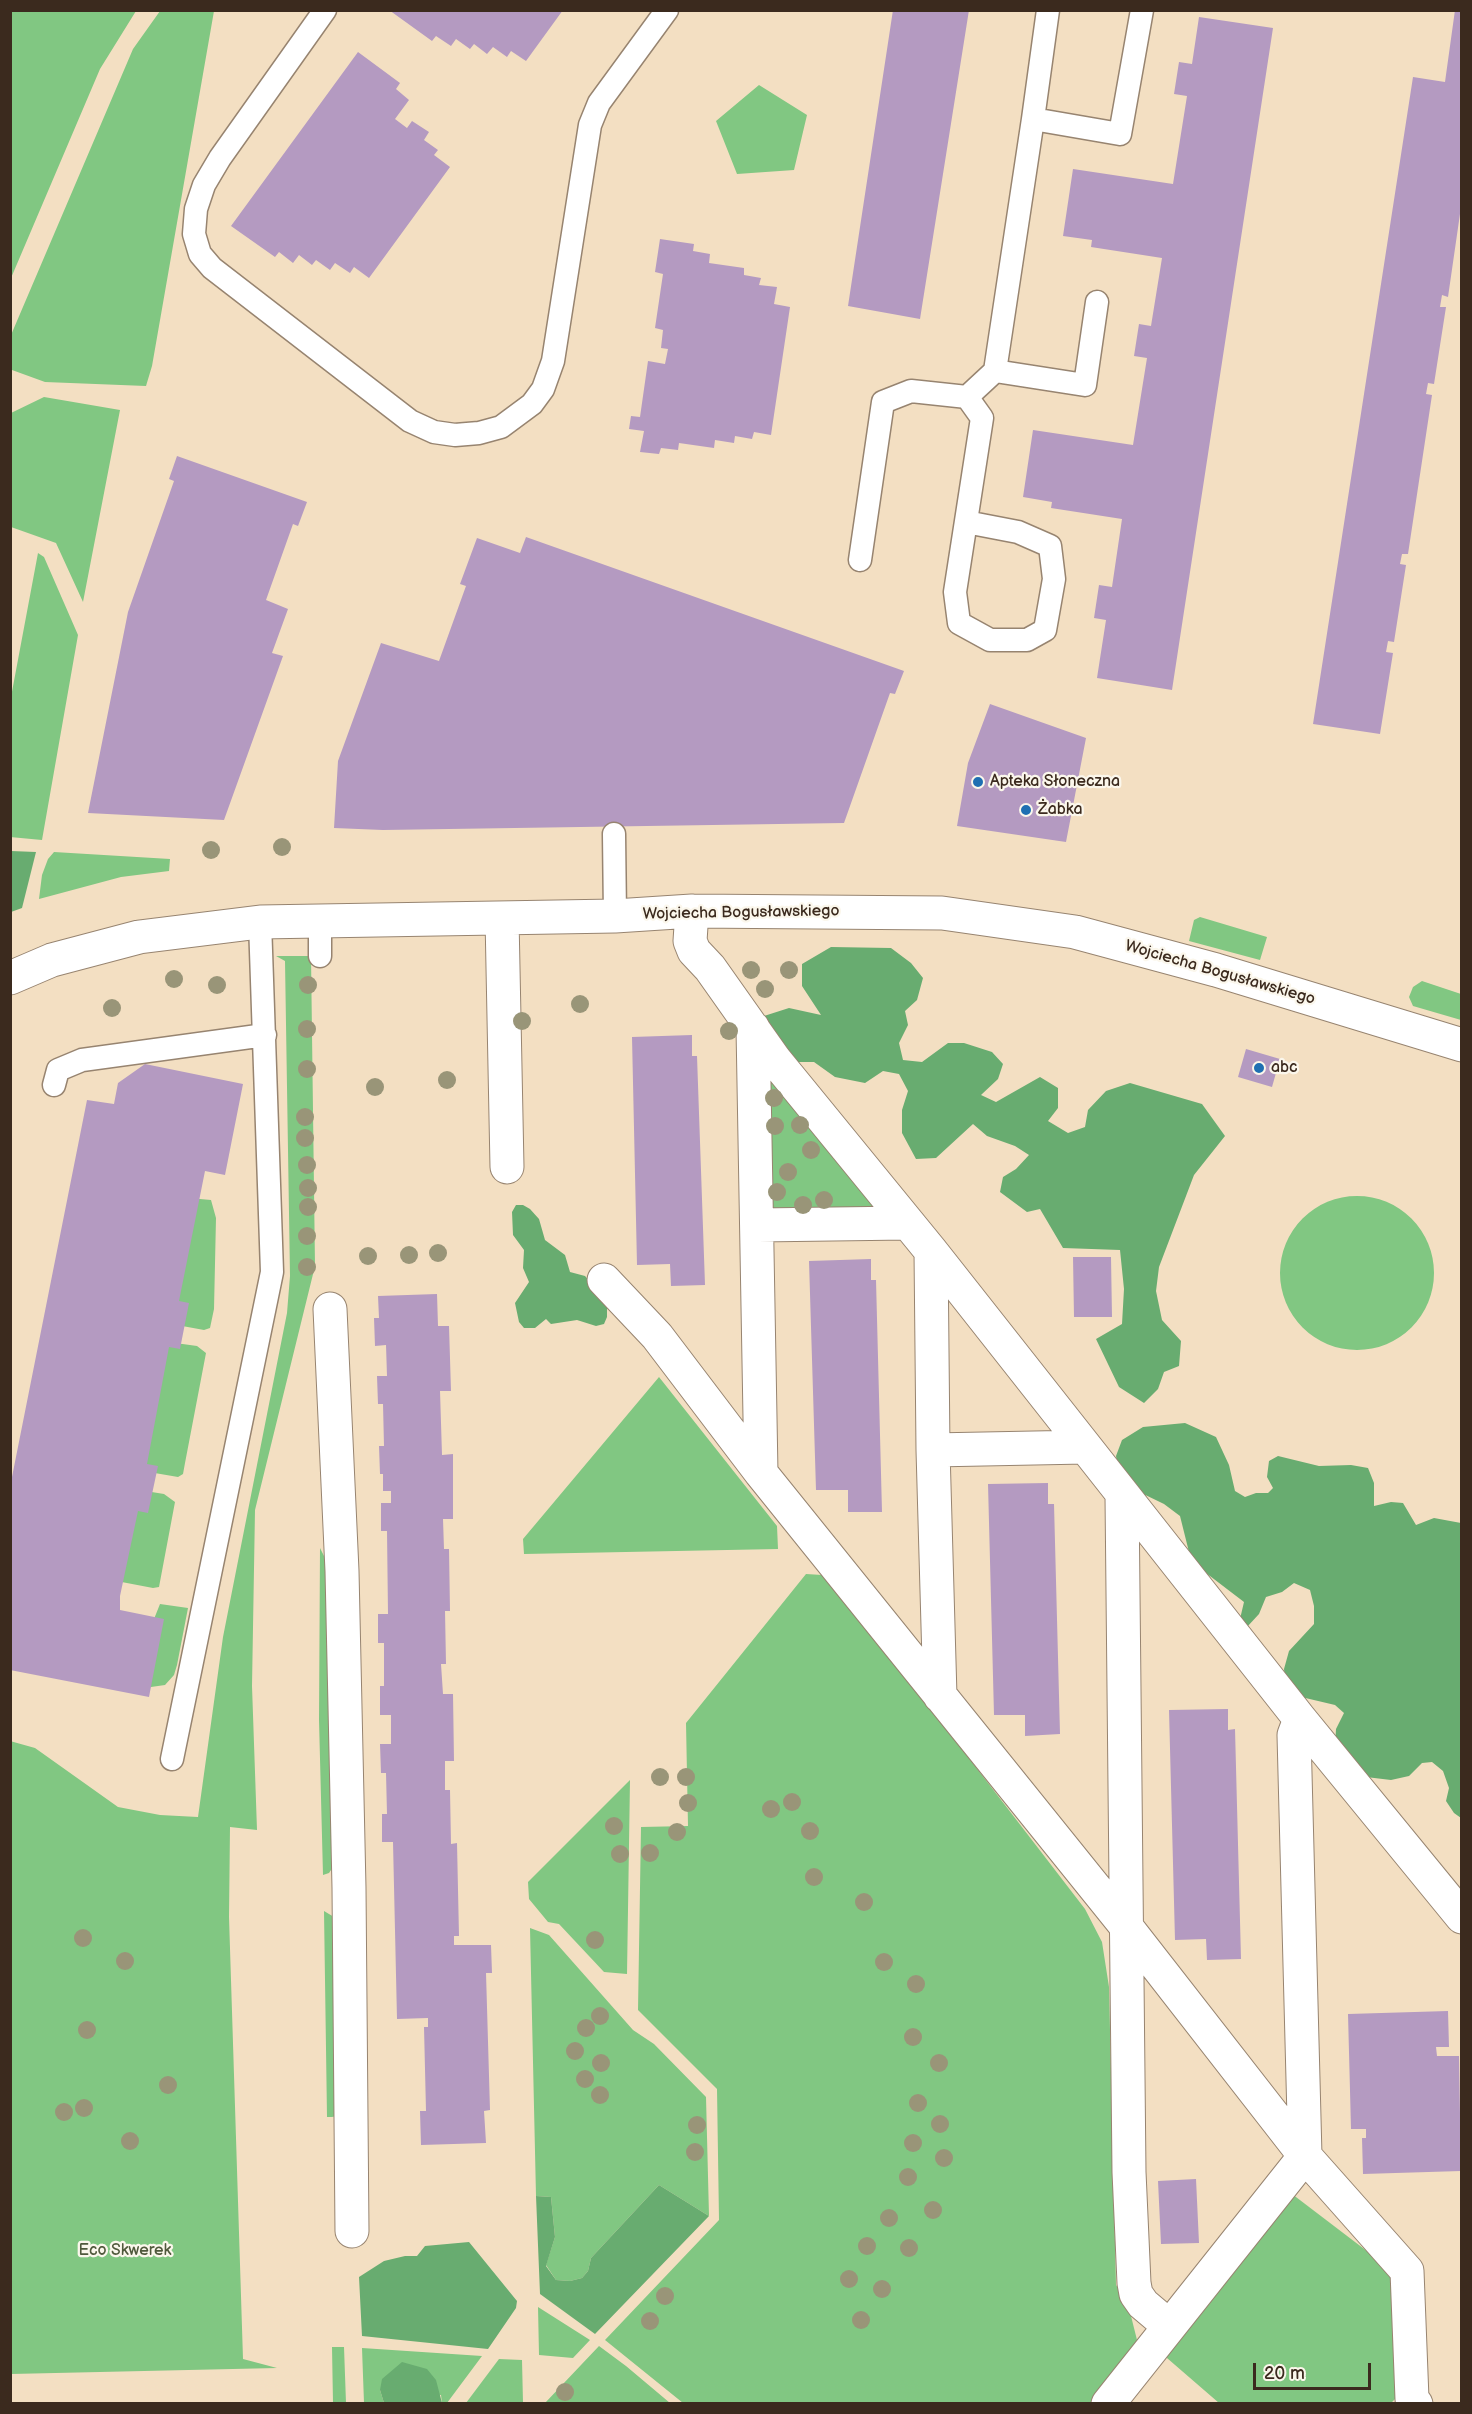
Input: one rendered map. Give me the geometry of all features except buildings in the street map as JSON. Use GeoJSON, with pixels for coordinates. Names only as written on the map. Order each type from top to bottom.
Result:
{"type":"FeatureCollection","features":[{"type":"Feature","properties":{"kind":"street","name":"Wojciecha Bogusławskiego"},"geometry":{"type":"LineString","coordinates":[[10,978],[52,960],[140,937],[260,922],[320,919],[615,916],[692,911],[942,913],[1075,932],[1216,970],[1461,1045]]}},
{"type":"Feature","properties":{"kind":"street"},"geometry":{"type":"LineString","coordinates":[[692,911],[690,941],[694,951],[710,968],[775,1060],[932,1251],[1122,1496],[1461,1917]]}},
{"type":"Feature","properties":{"kind":"street"},"geometry":{"type":"LineString","coordinates":[[502,918],[507,1167]]}},
{"type":"Feature","properties":{"kind":"street"},"geometry":{"type":"LineString","coordinates":[[753,1028],[758,1225],[760,1473]]}},
{"type":"Feature","properties":{"kind":"street"},"geometry":{"type":"LineString","coordinates":[[758,1225],[907,1222]]}},
{"type":"Feature","properties":{"kind":"street"},"geometry":{"type":"LineString","coordinates":[[932,1251],[933,1450],[940,1696]]}},
{"type":"Feature","properties":{"kind":"street"},"geometry":{"type":"LineString","coordinates":[[604,1280],[657,1336],[760,1473],[1125,1925],[1305,2156],[1407,2271],[1412,2402]]}},
{"type":"Feature","properties":{"kind":"street"},"geometry":{"type":"LineString","coordinates":[[330,1309],[343,1618],[352,2098],[352,2231]]}},
{"type":"Feature","properties":{"kind":"street"},"geometry":{"type":"LineString","coordinates":[[933,1450],[1085,1447]]}},
{"type":"Feature","properties":{"kind":"street"},"geometry":{"type":"LineString","coordinates":[[1122,1496],[1128,2172],[1134,2283],[1136,2294],[1143,2304],[1169,2326]]}},
{"type":"Feature","properties":{"kind":"street"},"geometry":{"type":"LineString","coordinates":[[1108,2403],[1305,2156],[1294,1735],[1300,1719]]}},
{"type":"Feature","properties":{"kind":"lane"},"geometry":{"type":"LineString","coordinates":[[325,10],[220,158],[204,185],[196,209],[194,234],[200,254],[212,268],[410,421],[434,432],[455,435],[501,428],[532,404],[543,389],[553,361],[590,124],[598,103],[667,10]]}},
{"type":"Feature","properties":{"kind":"lane"},"geometry":{"type":"LineString","coordinates":[[967,397],[995,371],[1048,10]]}},
{"type":"Feature","properties":{"kind":"lane"},"geometry":{"type":"LineString","coordinates":[[1033,119],[1120,134],[1142,10]]}},
{"type":"Feature","properties":{"kind":"lane"},"geometry":{"type":"LineString","coordinates":[[995,371],[1085,385],[1098,302]]}},
{"type":"Feature","properties":{"kind":"lane"},"geometry":{"type":"LineString","coordinates":[[860,560],[884,402],[911,391],[967,397],[982,418],[955,592],[959,623],[990,640],[1027,640],[1045,630],[1054,579],[1050,546],[1018,532],[966,522]]}},
{"type":"Feature","properties":{"kind":"lane"},"geometry":{"type":"LineString","coordinates":[[614,834],[615,916]]}},
{"type":"Feature","properties":{"kind":"lane"},"geometry":{"type":"LineString","coordinates":[[320,919],[320,956]]}},
{"type":"Feature","properties":{"kind":"lane"},"geometry":{"type":"LineString","coordinates":[[172,1760],[272,1272],[260,922]]}},
{"type":"Feature","properties":{"kind":"lane"},"geometry":{"type":"LineString","coordinates":[[54,1085],[58,1070],[82,1060],[265,1035]]}},
{"type":"Feature","properties":{"kind":"green space"},"geometry":{"type":"Polygon","coordinates":[[[11,10],[136,11],[100,69],[11,278],[11,10]]]}},
{"type":"Feature","properties":{"kind":"green space"},"geometry":{"type":"Polygon","coordinates":[[[160,11],[214,11],[152,366],[146,386],[45,382],[12,370],[11,335],[133,49],[160,11]]]}},
{"type":"Feature","properties":{"kind":"green space"},"geometry":{"type":"Polygon","coordinates":[[[759,85],[807,115],[794,170],[737,174],[716,121],[759,85]]]}},
{"type":"Feature","properties":{"kind":"green space"},"geometry":{"type":"Polygon","coordinates":[[[44,397],[120,410],[83,602],[56,543],[11,527],[11,413],[44,397]]]}},
{"type":"Feature","properties":{"kind":"green space"},"geometry":{"type":"Polygon","coordinates":[[[38,553],[44,557],[78,635],[42,840],[10,837],[11,697],[38,553]]]}},
{"type":"Feature","properties":{"kind":"green space"},"geometry":{"type":"Polygon","coordinates":[[[11,851],[36,852],[22,908],[11,912],[11,851]]]}},
{"type":"Feature","properties":{"kind":"green space"},"geometry":{"type":"Polygon","coordinates":[[[54,852],[170,859],[169,871],[121,877],[39,899],[42,875],[48,859],[54,852]]]}},
{"type":"Feature","properties":{"kind":"green space"},"geometry":{"type":"Polygon","coordinates":[[[1200,917],[1267,937],[1260,960],[1189,941],[1194,920],[1200,917]]]}},
{"type":"Feature","properties":{"kind":"green space"},"geometry":{"type":"Polygon","coordinates":[[[831,947],[891,948],[911,963],[923,978],[917,1000],[905,1011],[908,1025],[899,1043],[903,1060],[922,1062],[948,1043],[964,1043],[992,1052],[1003,1064],[998,1079],[981,1095],[996,1102],[1040,1077],[1058,1088],[1058,1108],[1048,1121],[1068,1133],[1085,1127],[1088,1110],[1106,1091],[1130,1083],[1202,1104],[1225,1136],[1194,1175],[1159,1267],[1156,1291],[1162,1320],[1181,1341],[1179,1366],[1164,1372],[1158,1389],[1144,1403],[1119,1387],[1096,1339],[1122,1324],[1124,1289],[1120,1250],[1063,1248],[1040,1209],[1027,1212],[1000,1192],[1003,1177],[1016,1169],[1029,1155],[1015,1146],[987,1136],[973,1124],[936,1158],[916,1159],[902,1133],[902,1110],[908,1091],[899,1074],[883,1071],[865,1083],[835,1077],[814,1062],[795,1062],[764,1016],[789,1008],[821,1015],[802,986],[802,964],[831,947]]]}},
{"type":"Feature","properties":{"kind":"green space","name":"Eco Skwerek"},"geometry":{"type":"Polygon","coordinates":[[[276,956],[311,956],[315,1266],[255,1510],[252,1686],[257,1830],[230,1827],[229,1917],[243,2359],[277,2368],[11,2374],[10,1741],[35,1748],[118,1807],[160,1815],[198,1817],[223,1637],[287,1313],[290,1276],[285,961],[276,956]]]}},
{"type":"Feature","properties":{"kind":"green space"},"geometry":{"type":"Polygon","coordinates":[[[1422,981],[1461,994],[1461,1020],[1413,1006],[1409,997],[1413,987],[1422,981]]]}},
{"type":"Feature","properties":{"kind":"green space"},"geometry":{"type":"Polygon","coordinates":[[[772,1075],[872,1197],[875,1209],[779,1212],[771,1208],[765,1083],[772,1075]]]}},
{"type":"Feature","properties":{"kind":"green space"},"geometry":{"type":"Polygon","coordinates":[[[1357,1196],[1386,1202],[1400,1209],[1411,1219],[1421,1230],[1428,1244],[1434,1273],[1428,1302],[1421,1316],[1411,1327],[1400,1337],[1386,1344],[1357,1350],[1328,1344],[1314,1337],[1303,1327],[1293,1316],[1286,1302],[1280,1273],[1286,1244],[1293,1230],[1303,1219],[1314,1209],[1328,1202],[1357,1196]]]}},
{"type":"Feature","properties":{"kind":"green space"},"geometry":{"type":"Polygon","coordinates":[[[189,1198],[211,1200],[216,1218],[214,1309],[210,1328],[204,1330],[166,1323],[189,1198]]]}},
{"type":"Feature","properties":{"kind":"green space"},"geometry":{"type":"Polygon","coordinates":[[[516,1205],[523,1205],[530,1209],[539,1219],[545,1240],[565,1255],[570,1272],[585,1276],[593,1285],[607,1305],[607,1317],[604,1324],[596,1326],[577,1320],[551,1324],[546,1319],[535,1328],[524,1328],[519,1322],[515,1303],[529,1282],[523,1268],[524,1250],[513,1235],[512,1212],[516,1205]]]}},
{"type":"Feature","properties":{"kind":"green space"},"geometry":{"type":"Polygon","coordinates":[[[161,1341],[197,1346],[206,1353],[183,1474],[178,1477],[143,1471],[161,1341]]]}},
{"type":"Feature","properties":{"kind":"green space"},"geometry":{"type":"Polygon","coordinates":[[[659,1377],[777,1526],[778,1549],[524,1554],[523,1539],[659,1377]]]}},
{"type":"Feature","properties":{"kind":"green space"},"geometry":{"type":"Polygon","coordinates":[[[1185,1423],[1216,1437],[1229,1465],[1235,1491],[1245,1497],[1256,1493],[1268,1493],[1273,1488],[1267,1477],[1269,1461],[1278,1456],[1319,1466],[1351,1465],[1368,1468],[1374,1483],[1374,1506],[1391,1502],[1403,1503],[1416,1525],[1434,1518],[1461,1523],[1461,1818],[1454,1813],[1446,1801],[1449,1788],[1443,1771],[1432,1762],[1422,1763],[1409,1776],[1391,1780],[1366,1777],[1335,1746],[1336,1729],[1344,1713],[1335,1705],[1297,1696],[1286,1687],[1284,1669],[1289,1651],[1314,1624],[1314,1606],[1310,1590],[1294,1583],[1282,1592],[1266,1597],[1259,1614],[1247,1627],[1240,1619],[1244,1602],[1206,1573],[1189,1552],[1180,1516],[1164,1504],[1133,1489],[1118,1470],[1116,1456],[1122,1440],[1143,1427],[1185,1423]]]}},
{"type":"Feature","properties":{"kind":"green space"},"geometry":{"type":"Polygon","coordinates":[[[127,1488],[164,1494],[175,1502],[159,1587],[153,1588],[106,1579],[127,1488]]]}},
{"type":"Feature","properties":{"kind":"green space"},"geometry":{"type":"Polygon","coordinates":[[[320,1548],[326,1560],[335,1864],[329,1873],[323,1875],[319,1720],[320,1548]]]}},
{"type":"Feature","properties":{"kind":"green space"},"geometry":{"type":"Polygon","coordinates":[[[806,1574],[822,1575],[948,1731],[1085,1909],[1102,1942],[1109,1987],[1116,2285],[1128,2304],[1137,2340],[1119,2372],[1095,2404],[683,2403],[605,2340],[719,2220],[717,2089],[638,2010],[641,1827],[688,1826],[686,1723],[806,1574]]]}},
{"type":"Feature","properties":{"kind":"green space"},"geometry":{"type":"Polygon","coordinates":[[[160,1604],[188,1608],[174,1675],[165,1685],[144,1688],[154,1619],[160,1604]]]}},
{"type":"Feature","properties":{"kind":"green space"},"geometry":{"type":"Polygon","coordinates":[[[630,1780],[627,1974],[604,1972],[559,1924],[548,1922],[529,1899],[528,1882],[630,1780]]]}},
{"type":"Feature","properties":{"kind":"green space"},"geometry":{"type":"Polygon","coordinates":[[[324,1911],[334,1917],[337,2116],[332,2117],[327,2117],[324,1911]]]}},
{"type":"Feature","properties":{"kind":"green space"},"geometry":{"type":"Polygon","coordinates":[[[530,1928],[549,1935],[633,2030],[654,2044],[706,2097],[709,2216],[659,2185],[591,2258],[588,2271],[582,2278],[570,2281],[556,2280],[546,2265],[555,2237],[551,2197],[536,2196],[530,1928]]]}},
{"type":"Feature","properties":{"kind":"green space"},"geometry":{"type":"Polygon","coordinates":[[[659,2185],[709,2216],[595,2334],[540,2294],[536,2196],[551,2197],[555,2237],[546,2266],[556,2280],[570,2281],[582,2278],[588,2271],[591,2258],[659,2185]]]}},
{"type":"Feature","properties":{"kind":"green space"},"geometry":{"type":"Polygon","coordinates":[[[1292,2194],[1397,2274],[1398,2396],[1391,2403],[1219,2403],[1160,2352],[1292,2194]]]}},
{"type":"Feature","properties":{"kind":"green space"},"geometry":{"type":"Polygon","coordinates":[[[469,2242],[517,2301],[516,2308],[488,2349],[362,2336],[359,2277],[384,2261],[417,2256],[425,2246],[469,2242]]]}},
{"type":"Feature","properties":{"kind":"green space"},"geometry":{"type":"Polygon","coordinates":[[[538,2307],[590,2340],[573,2358],[539,2355],[538,2307]]]}},
{"type":"Feature","properties":{"kind":"green space"},"geometry":{"type":"Polygon","coordinates":[[[599,2346],[626,2366],[670,2403],[545,2403],[599,2346]]]}},
{"type":"Feature","properties":{"kind":"green space"},"geometry":{"type":"Polygon","coordinates":[[[332,2347],[344,2347],[346,2403],[333,2403],[332,2347]]]}},
{"type":"Feature","properties":{"kind":"green space"},"geometry":{"type":"Polygon","coordinates":[[[362,2348],[482,2356],[447,2403],[442,2403],[441,2395],[380,2390],[384,2403],[364,2403],[362,2348]]]}},
{"type":"Feature","properties":{"kind":"green space"},"geometry":{"type":"Polygon","coordinates":[[[499,2359],[522,2360],[523,2403],[466,2403],[499,2359]]]}},
{"type":"Feature","properties":{"kind":"green space"},"geometry":{"type":"Polygon","coordinates":[[[402,2362],[427,2369],[436,2380],[442,2403],[384,2403],[380,2390],[382,2379],[402,2362]]]}},
{"type":"Feature","properties":{"kind":"place","name":"Apteka Słoneczna"},"geometry":{"type":"Point","coordinates":[978,782]}},
{"type":"Feature","properties":{"kind":"place","name":"Żabka"},"geometry":{"type":"Point","coordinates":[1026,810]}},
{"type":"Feature","properties":{"kind":"place","name":"abc"},"geometry":{"type":"Point","coordinates":[1259,1068]}}]}
